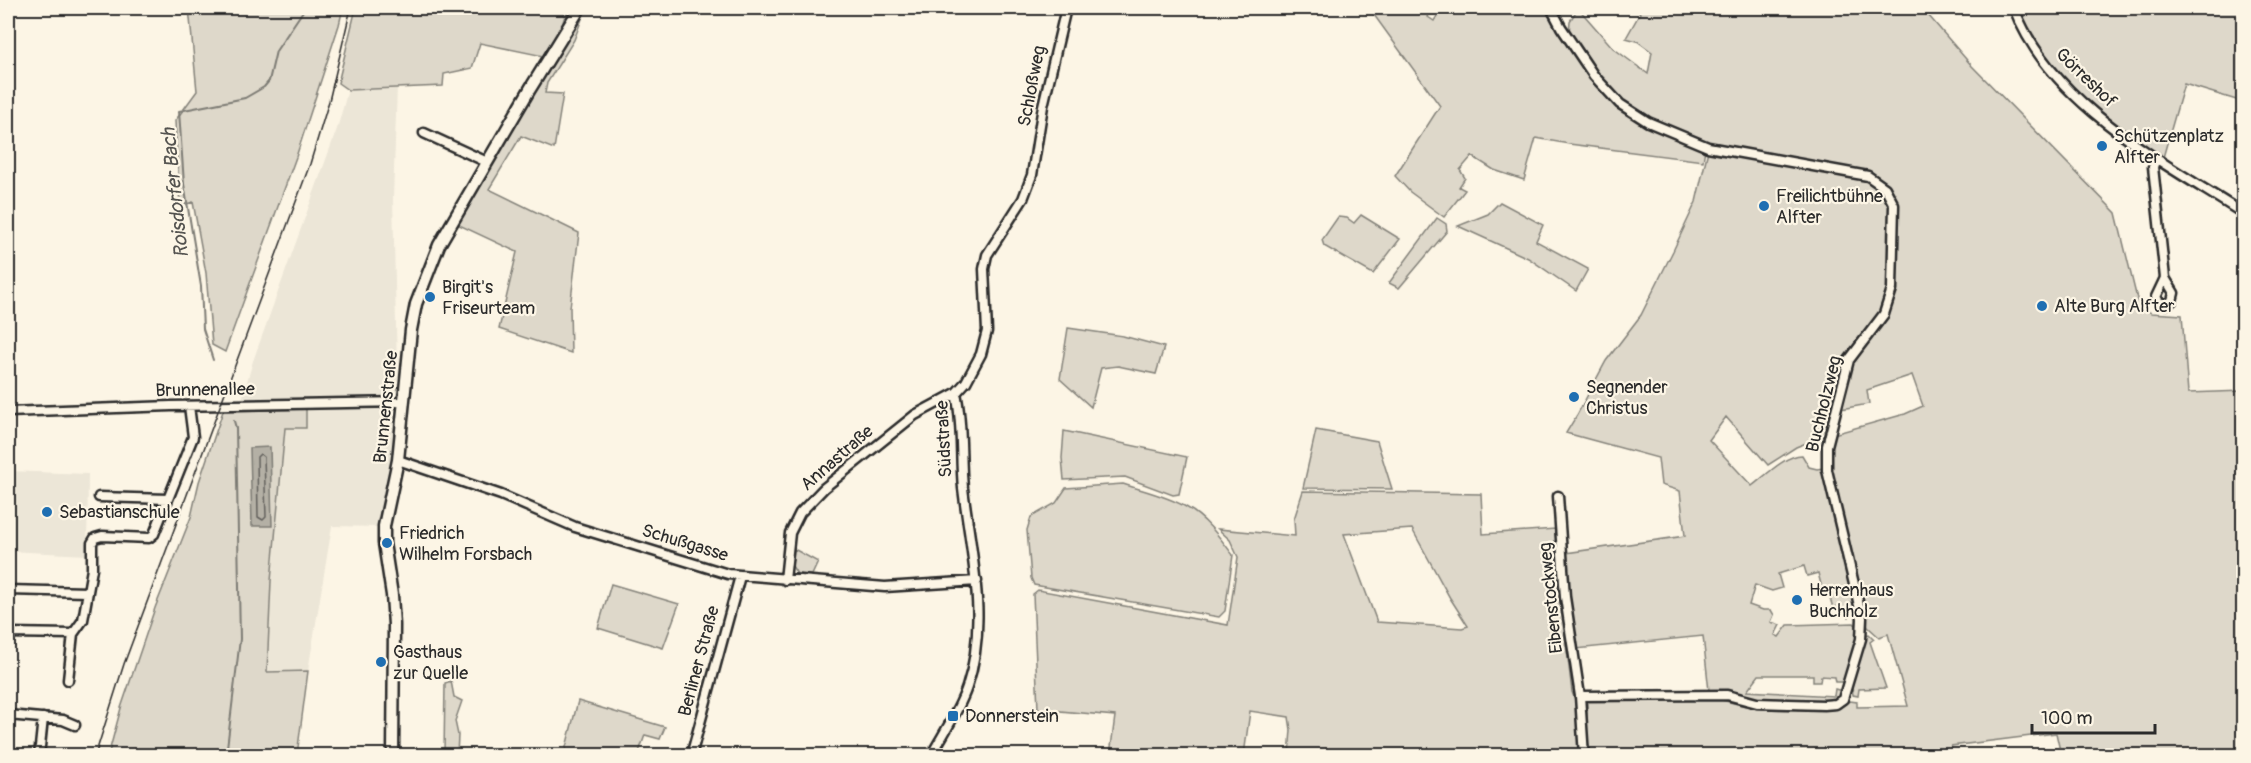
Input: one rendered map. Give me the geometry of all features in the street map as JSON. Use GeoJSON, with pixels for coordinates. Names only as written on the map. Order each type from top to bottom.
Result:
{"type":"FeatureCollection","features":[{"type":"Feature","properties":{"kind":"street","name":"Brunnenstraße"},"geometry":{"type":"LineString","coordinates":[[393,756],[394,625],[384,535],[398,460],[411,330],[416,304],[439,245],[580,8]]}},
{"type":"Feature","properties":{"kind":"street","name":"Schloßweg"},"geometry":{"type":"LineString","coordinates":[[1033,172],[1043,106],[1066,8]]}},
{"type":"Feature","properties":{"kind":"street","name":"Buchholzweg"},"geometry":{"type":"LineString","coordinates":[[1551,8],[1594,76],[1631,112],[1668,131],[1708,147],[1868,176],[1885,188],[1895,211],[1891,295],[1884,314],[1849,360],[1826,453],[1828,476],[1862,618],[1861,639],[1843,699],[1836,704],[1824,705],[1757,704],[1727,695],[1580,696]]}},
{"type":"Feature","properties":{"kind":"street","name":"Görreshof"},"geometry":{"type":"LineString","coordinates":[[2014,8],[2032,46],[2062,83],[2118,130],[2156,158],[2244,214]]}},
{"type":"Feature","properties":{"kind":"street"},"geometry":{"type":"LineString","coordinates":[[424,133],[487,162]]}},
{"type":"Feature","properties":{"kind":"street"},"geometry":{"type":"LineString","coordinates":[[2156,158],[2153,167],[2164,278]]}},
{"type":"Feature","properties":{"kind":"street","name":"Südstraße"},"geometry":{"type":"LineString","coordinates":[[977,581],[967,520],[961,464],[960,409],[956,393],[966,382],[981,354],[987,331],[984,269],[987,255],[1023,199],[1033,172]]}},
{"type":"Feature","properties":{"kind":"street","name":"Annastraße"},"geometry":{"type":"LineString","coordinates":[[785,580],[790,533],[800,513],[824,488],[915,415],[956,393]]}},
{"type":"Feature","properties":{"kind":"street","name":"Brunnenallee"},"geometry":{"type":"LineString","coordinates":[[8,412],[404,402]]}},
{"type":"Feature","properties":{"kind":"street"},"geometry":{"type":"LineString","coordinates":[[68,680],[73,634],[83,620],[92,569],[92,543],[95,538],[149,538],[154,534],[193,437],[189,406]]}},
{"type":"Feature","properties":{"kind":"street","name":"Schußgasse"},"geometry":{"type":"LineString","coordinates":[[398,460],[501,495],[575,527],[740,576],[885,587],[977,581]]}},
{"type":"Feature","properties":{"kind":"street","name":"Eibenstockweg"},"geometry":{"type":"LineString","coordinates":[[1558,496],[1565,597],[1580,696],[1584,756]]}},
{"type":"Feature","properties":{"kind":"street"},"geometry":{"type":"LineString","coordinates":[[99,498],[168,499]]}},
{"type":"Feature","properties":{"kind":"street","name":"Berliner Straße"},"geometry":{"type":"LineString","coordinates":[[691,756],[740,576]]}},
{"type":"Feature","properties":{"kind":"street"},"geometry":{"type":"LineString","coordinates":[[931,756],[966,689],[973,666],[979,624],[977,581]]}},
{"type":"Feature","properties":{"kind":"street"},"geometry":{"type":"LineString","coordinates":[[8,590],[87,592]]}},
{"type":"Feature","properties":{"kind":"street"},"geometry":{"type":"LineString","coordinates":[[8,633],[73,634]]}},
{"type":"Feature","properties":{"kind":"street"},"geometry":{"type":"LineString","coordinates":[[8,716],[63,720],[75,725]]}},
{"type":"Feature","properties":{"kind":"street"},"geometry":{"type":"LineString","coordinates":[[39,756],[43,718]]}},
{"type":"Feature","properties":{"kind":"shaded area"},"geometry":{"type":"Polygon","coordinates":[[[189,8],[343,8],[296,157],[225,352],[212,345],[206,273],[193,202],[180,206],[175,121],[197,91],[189,8]]]}},
{"type":"Feature","properties":{"kind":"shaded area"},"geometry":{"type":"Polygon","coordinates":[[[356,8],[567,8],[562,26],[543,56],[480,43],[472,68],[444,74],[443,86],[348,90],[338,83],[356,8]]]}},
{"type":"Feature","properties":{"kind":"shaded area"},"geometry":{"type":"Polygon","coordinates":[[[1369,8],[1432,8],[1428,17],[1434,21],[1442,8],[1548,8],[1623,110],[1640,122],[1705,149],[1703,161],[1536,138],[1524,180],[1494,170],[1472,156],[1460,170],[1465,178],[1459,187],[1465,190],[1444,217],[1410,192],[1395,176],[1440,106],[1369,8]]]}},
{"type":"Feature","properties":{"kind":"shaded area"},"geometry":{"type":"Polygon","coordinates":[[[1578,8],[1613,48],[1648,74],[1652,52],[1637,41],[1626,38],[1640,13],[1636,8],[1922,8],[1972,66],[2116,213],[2138,303],[2151,313],[2182,315],[2188,393],[2243,391],[2243,755],[2061,755],[2056,733],[1951,746],[1952,756],[1587,755],[1587,701],[1717,699],[1758,709],[1829,710],[1850,701],[1857,702],[1857,707],[1908,706],[1888,634],[1879,637],[1868,627],[1865,619],[1829,460],[1827,435],[1796,447],[1768,465],[1726,417],[1709,440],[1752,486],[1789,458],[1796,456],[1802,455],[1809,467],[1823,468],[1856,610],[1849,617],[1842,613],[1840,606],[1833,608],[1828,591],[1823,592],[1818,573],[1807,576],[1804,566],[1778,574],[1782,588],[1772,591],[1755,585],[1749,605],[1771,610],[1774,615],[1771,622],[1780,625],[1775,635],[1779,637],[1788,625],[1854,623],[1859,629],[1845,682],[1835,682],[1834,677],[1821,676],[1820,682],[1813,682],[1813,675],[1759,675],[1747,691],[1834,696],[1835,689],[1842,691],[1830,702],[1760,701],[1709,691],[1703,636],[1576,649],[1570,598],[1561,600],[1572,692],[1576,702],[1580,755],[1289,755],[1291,730],[1289,717],[1250,711],[1244,755],[1110,755],[1115,716],[1038,709],[1033,594],[1038,590],[1228,625],[1238,557],[1230,540],[1218,529],[1295,536],[1294,519],[1303,491],[1481,494],[1483,534],[1555,529],[1561,593],[1570,592],[1566,553],[1685,536],[1680,491],[1661,485],[1658,458],[1566,433],[1606,361],[1641,315],[1673,251],[1696,202],[1709,146],[1665,128],[1628,107],[1598,74],[1569,34],[1570,21],[1578,8]],[[1912,375],[1867,390],[1869,404],[1841,409],[1834,434],[1905,414],[1923,406],[1912,375]],[[1412,529],[1344,534],[1377,622],[1462,628],[1468,626],[1450,598],[1412,529]]]}},
{"type":"Feature","properties":{"kind":"shaded area"},"geometry":{"type":"Polygon","coordinates":[[[2014,8],[2243,8],[2243,102],[2184,84],[2162,161],[2118,130],[2043,61],[2014,8]]]}},
{"type":"Feature","properties":{"kind":"shaded area"},"geometry":{"type":"Polygon","coordinates":[[[583,16],[574,40],[547,83],[545,93],[563,94],[554,149],[521,136],[489,189],[579,233],[570,308],[571,353],[499,329],[517,252],[457,224],[563,42],[583,16]]]}},
{"type":"Feature","properties":{"kind":"shaded area"},"geometry":{"type":"Polygon","coordinates":[[[397,87],[393,198],[398,409],[391,468],[380,527],[332,526],[308,671],[267,672],[271,581],[285,428],[306,428],[306,398],[242,399],[253,361],[337,129],[348,90],[397,87]]]}},
{"type":"Feature","properties":{"kind":"shaded area"},"geometry":{"type":"Polygon","coordinates":[[[1500,202],[1543,225],[1536,241],[1588,269],[1576,291],[1528,258],[1458,226],[1488,214],[1500,202]]]}},
{"type":"Feature","properties":{"kind":"shaded area"},"geometry":{"type":"Polygon","coordinates":[[[1361,215],[1400,239],[1373,274],[1324,246],[1322,240],[1338,217],[1347,218],[1354,223],[1361,215]]]}},
{"type":"Feature","properties":{"kind":"shaded area"},"geometry":{"type":"Polygon","coordinates":[[[1437,218],[1446,224],[1447,231],[1399,288],[1389,283],[1437,218]]]}},
{"type":"Feature","properties":{"kind":"shaded area"},"geometry":{"type":"Polygon","coordinates":[[[1068,328],[1123,336],[1164,347],[1156,374],[1118,366],[1101,368],[1091,407],[1060,379],[1068,328]]]}},
{"type":"Feature","properties":{"kind":"shaded area"},"geometry":{"type":"Polygon","coordinates":[[[306,409],[306,428],[285,428],[271,581],[267,672],[308,671],[297,755],[108,756],[121,708],[155,608],[191,517],[199,482],[223,411],[306,409]]]}},
{"type":"Feature","properties":{"kind":"shaded area"},"geometry":{"type":"Polygon","coordinates":[[[1316,430],[1377,441],[1392,489],[1303,488],[1316,430]]]}},
{"type":"Feature","properties":{"kind":"shaded area"},"geometry":{"type":"Polygon","coordinates":[[[1064,431],[1187,457],[1179,494],[1173,495],[1125,477],[1064,480],[1062,458],[1064,431]]]}},
{"type":"Feature","properties":{"kind":"shaded area","name":"Sebastianschule"},"geometry":{"type":"Polygon","coordinates":[[[8,471],[88,474],[87,555],[8,551],[8,471]]]}},
{"type":"Feature","properties":{"kind":"shaded area"},"geometry":{"type":"Polygon","coordinates":[[[1123,484],[1179,503],[1193,511],[1212,529],[1233,555],[1225,611],[1219,617],[1034,585],[1031,578],[1027,530],[1031,517],[1056,503],[1066,488],[1123,484]]]}},
{"type":"Feature","properties":{"kind":"shaded area"},"geometry":{"type":"Polygon","coordinates":[[[794,549],[818,562],[812,575],[797,574],[792,566],[794,549]]]}},
{"type":"Feature","properties":{"kind":"shaded area"},"geometry":{"type":"Polygon","coordinates":[[[611,584],[679,604],[663,648],[598,628],[611,584]]]}},
{"type":"Feature","properties":{"kind":"shaded area"},"geometry":{"type":"Polygon","coordinates":[[[1869,634],[1874,639],[1870,642],[1886,688],[1859,689],[1858,696],[1853,695],[1852,687],[1865,635],[1869,634]]]}},
{"type":"Feature","properties":{"kind":"shaded area"},"geometry":{"type":"Polygon","coordinates":[[[451,681],[454,697],[462,701],[455,721],[458,735],[457,755],[444,755],[445,683],[451,681]]]}},
{"type":"Feature","properties":{"kind":"shaded area"},"geometry":{"type":"Polygon","coordinates":[[[578,701],[665,727],[660,739],[645,735],[638,755],[564,755],[578,701]]]}},
{"type":"Feature","properties":{"kind":"water"},"geometry":{"type":"Polygon","coordinates":[[[270,447],[272,526],[252,526],[250,448],[270,447]]]}},
{"type":"Feature","properties":{"kind":"waterway","name":"Roisdorfer Bach"},"geometry":{"type":"LineString","coordinates":[[213,360],[203,329],[201,286],[184,184],[179,111],[245,98],[264,87],[269,81],[276,51],[305,8]]}},
{"type":"Feature","properties":{"kind":"waterway","name":"Roisdorfer Bach"},"geometry":{"type":"LineString","coordinates":[[226,756],[240,639],[236,428],[234,421]]}},
{"type":"Feature","properties":{"kind":"tram line"},"geometry":{"type":"LineString","coordinates":[[95,756],[124,664],[310,164],[329,101],[351,8]]}},
{"type":"Feature","properties":{"kind":"place","name":"Schützenplatz Alfter"},"geometry":{"type":"Point","coordinates":[2102,146]}},
{"type":"Feature","properties":{"kind":"place","name":"Freilichtbühne Alfter"},"geometry":{"type":"Point","coordinates":[1764,206]}},
{"type":"Feature","properties":{"kind":"place","name":"Birgit's Friseurteam"},"geometry":{"type":"Point","coordinates":[430,297]}},
{"type":"Feature","properties":{"kind":"place","name":"Alte Burg Alfter"},"geometry":{"type":"Point","coordinates":[2042,306]}},
{"type":"Feature","properties":{"kind":"place","name":"Segnender Christus"},"geometry":{"type":"Point","coordinates":[1574,397]}},
{"type":"Feature","properties":{"kind":"place","name":"Sebastianschule"},"geometry":{"type":"Point","coordinates":[47,512]}},
{"type":"Feature","properties":{"kind":"place","name":"Friedrich Wilhelm Forsbach"},"geometry":{"type":"Point","coordinates":[387,543]}},
{"type":"Feature","properties":{"kind":"place","name":"Herrenhaus Buchholz"},"geometry":{"type":"Point","coordinates":[1797,600]}},
{"type":"Feature","properties":{"kind":"place","name":"Gasthaus zur Quelle"},"geometry":{"type":"Point","coordinates":[381,662]}},
{"type":"Feature","properties":{"kind":"place","name":"Donnerstein"},"geometry":{"type":"Point","coordinates":[953,716]}}]}
